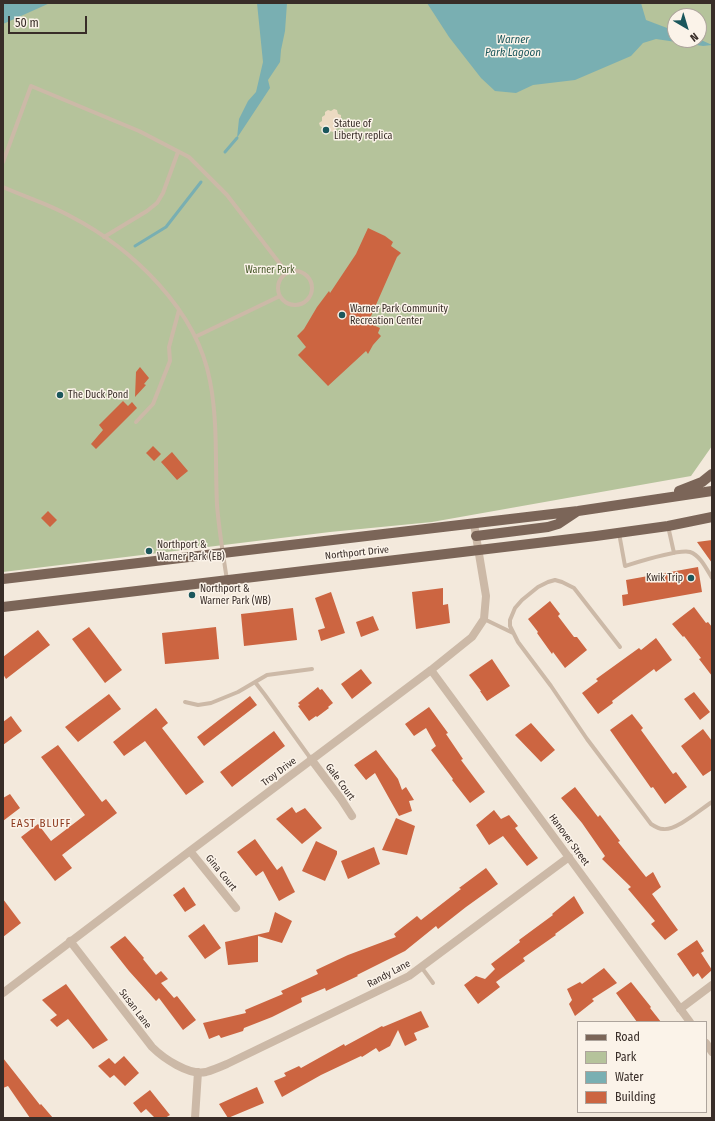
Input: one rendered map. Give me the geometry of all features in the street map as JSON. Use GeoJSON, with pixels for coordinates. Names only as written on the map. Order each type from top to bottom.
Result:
{"type":"FeatureCollection","features":[{"type":"Feature","properties":{"kind":"main road"},"geometry":{"type":"LineString","coordinates":[[622,505],[688,488],[702,482],[712,474]]}},
{"type":"Feature","properties":{"kind":"main road","name":"Northport Drive"},"geometry":{"type":"LineString","coordinates":[[3,579],[474,524],[622,505],[712,491]]}},
{"type":"Feature","properties":{"kind":"main road"},"geometry":{"type":"LineString","coordinates":[[476,536],[548,527],[558,524],[578,511]]}},
{"type":"Feature","properties":{"kind":"main road","name":"Northport Drive"},"geometry":{"type":"LineString","coordinates":[[3,607],[619,533],[668,526],[712,517]]}},
{"type":"Feature","properties":{"kind":"street","name":"Troy Drive"},"geometry":{"type":"LineString","coordinates":[[3,993],[311,759],[431,670],[472,637],[484,619],[486,596],[474,524]]}},
{"type":"Feature","properties":{"kind":"street","name":"Hanover Street"},"geometry":{"type":"LineString","coordinates":[[431,670],[689,1021]]}},
{"type":"Feature","properties":{"kind":"street","name":"Gale Court"},"geometry":{"type":"LineString","coordinates":[[311,759],[352,816]]}},
{"type":"Feature","properties":{"kind":"street","name":"Gina Court"},"geometry":{"type":"LineString","coordinates":[[190,851],[236,908]]}},
{"type":"Feature","properties":{"kind":"street","name":"Randy Lane"},"geometry":{"type":"LineString","coordinates":[[198,1072],[204,1072],[227,1064],[409,976],[422,968],[569,857]]}},
{"type":"Feature","properties":{"kind":"street","name":"Susan Lane"},"geometry":{"type":"LineString","coordinates":[[70,941],[152,1047],[165,1059],[187,1069],[198,1072]]}},
{"type":"Feature","properties":{"kind":"street"},"geometry":{"type":"LineString","coordinates":[[680,1008],[712,985]]}},
{"type":"Feature","properties":{"kind":"street"},"geometry":{"type":"LineString","coordinates":[[195,1118],[198,1072]]}},
{"type":"Feature","properties":{"kind":"lane"},"geometry":{"type":"LineString","coordinates":[[3,162],[31,86],[139,131],[189,158],[227,195],[287,274]]}},
{"type":"Feature","properties":{"kind":"lane"},"geometry":{"type":"LineString","coordinates":[[104,237],[147,211],[157,203],[163,193],[178,152]]}},
{"type":"Feature","properties":{"kind":"lane"},"geometry":{"type":"LineString","coordinates":[[3,187],[70,216],[128,254],[154,280],[179,310],[195,337],[204,358],[214,409],[217,506],[227,581]]}},
{"type":"Feature","properties":{"kind":"lane"},"geometry":{"type":"LineString","coordinates":[[298,272],[304,273],[308,277],[311,282],[312,294],[305,303],[294,306],[283,301],[278,288],[280,280],[287,274],[298,272]]}},
{"type":"Feature","properties":{"kind":"lane"},"geometry":{"type":"LineString","coordinates":[[195,337],[280,296]]}},
{"type":"Feature","properties":{"kind":"lane"},"geometry":{"type":"LineString","coordinates":[[136,422],[153,404],[170,361],[169,347],[179,310]]}},
{"type":"Feature","properties":{"kind":"lane"},"geometry":{"type":"LineString","coordinates":[[668,526],[674,553]]}},
{"type":"Feature","properties":{"kind":"lane"},"geometry":{"type":"LineString","coordinates":[[619,533],[625,566],[674,553],[690,552],[702,561],[712,578]]}},
{"type":"Feature","properties":{"kind":"lane"},"geometry":{"type":"LineString","coordinates":[[620,647],[574,588],[555,580],[538,588],[522,600],[515,608],[510,620],[513,634],[518,642],[551,686],[587,739],[651,824],[663,829],[678,825],[712,802]]}},
{"type":"Feature","properties":{"kind":"lane"},"geometry":{"type":"LineString","coordinates":[[484,619],[513,634]]}},
{"type":"Feature","properties":{"kind":"lane"},"geometry":{"type":"LineString","coordinates":[[185,702],[198,705],[211,703],[226,697],[267,675],[312,669]]}},
{"type":"Feature","properties":{"kind":"lane"},"geometry":{"type":"LineString","coordinates":[[255,682],[311,759]]}},
{"type":"Feature","properties":{"kind":"lane"},"geometry":{"type":"LineString","coordinates":[[422,968],[433,983]]}},
{"type":"Feature","properties":{"kind":"green space","name":"Warner Park"},"geometry":{"type":"Polygon","coordinates":[[[3,3],[712,3],[712,446],[691,476],[432,522],[330,532],[3,572],[3,3]]]}},
{"type":"Feature","properties":{"kind":"shaded area"},"geometry":{"type":"Polygon","coordinates":[[[334,109],[341,115],[341,119],[335,126],[336,130],[333,132],[330,131],[329,127],[326,126],[323,128],[319,123],[322,121],[322,117],[325,115],[325,112],[334,109]]]}},
{"type":"Feature","properties":{"kind":"water"},"geometry":{"type":"Polygon","coordinates":[[[3,3],[50,3],[3,24],[3,3]]]}},
{"type":"Feature","properties":{"kind":"water"},"geometry":{"type":"Polygon","coordinates":[[[257,3],[287,3],[285,31],[280,62],[268,80],[270,88],[237,138],[239,119],[248,101],[256,92],[263,62],[257,3]]]}},
{"type":"Feature","properties":{"kind":"water","name":"Warner Park Lagoon"},"geometry":{"type":"Polygon","coordinates":[[[427,3],[641,3],[646,20],[667,28],[667,41],[656,39],[643,43],[631,56],[575,80],[533,85],[516,93],[495,91],[481,78],[449,37],[427,3]]]}},
{"type":"Feature","properties":{"kind":"building","name":"Warner Park Community Recreation Center"},"geometry":{"type":"Polygon","coordinates":[[[368,228],[385,236],[393,242],[391,246],[401,253],[397,257],[368,323],[380,328],[378,333],[381,336],[373,345],[368,354],[366,351],[328,386],[298,355],[306,347],[297,336],[304,329],[317,307],[329,291],[330,293],[356,254],[368,228]]]}},
{"type":"Feature","properties":{"kind":"building"},"geometry":{"type":"Polygon","coordinates":[[[140,367],[149,378],[144,384],[146,385],[135,397],[136,372],[140,367]]]}},
{"type":"Feature","properties":{"kind":"building"},"geometry":{"type":"Polygon","coordinates":[[[123,401],[128,406],[132,402],[137,408],[96,449],[91,444],[103,430],[99,425],[123,401]]]}},
{"type":"Feature","properties":{"kind":"building"},"geometry":{"type":"Polygon","coordinates":[[[153,446],[161,454],[154,461],[146,453],[153,446]]]}},
{"type":"Feature","properties":{"kind":"building"},"geometry":{"type":"Polygon","coordinates":[[[172,452],[188,471],[177,480],[161,462],[172,452]]]}},
{"type":"Feature","properties":{"kind":"building"},"geometry":{"type":"Polygon","coordinates":[[[48,511],[57,520],[50,527],[41,518],[48,511]]]}},
{"type":"Feature","properties":{"kind":"building","name":"Kwik Trip"},"geometry":{"type":"Polygon","coordinates":[[[712,540],[712,563],[697,542],[712,540]]]}},
{"type":"Feature","properties":{"kind":"building"},"geometry":{"type":"Polygon","coordinates":[[[698,567],[702,592],[623,606],[622,595],[628,594],[626,580],[698,567]]]}},
{"type":"Feature","properties":{"kind":"building"},"geometry":{"type":"Polygon","coordinates":[[[443,588],[443,605],[448,604],[450,623],[416,629],[412,592],[443,588]]]}},
{"type":"Feature","properties":{"kind":"building"},"geometry":{"type":"Polygon","coordinates":[[[331,592],[345,633],[321,641],[318,630],[325,628],[315,598],[331,592]]]}},
{"type":"Feature","properties":{"kind":"building"},"geometry":{"type":"Polygon","coordinates":[[[550,601],[560,614],[558,616],[574,637],[577,637],[587,650],[565,668],[553,652],[552,654],[528,619],[550,601]]]}},
{"type":"Feature","properties":{"kind":"building"},"geometry":{"type":"Polygon","coordinates":[[[694,607],[706,623],[708,622],[712,627],[712,676],[699,659],[701,658],[684,636],[683,637],[672,624],[694,607]]]}},
{"type":"Feature","properties":{"kind":"building"},"geometry":{"type":"Polygon","coordinates":[[[293,608],[297,640],[244,646],[241,614],[293,608]]]}},
{"type":"Feature","properties":{"kind":"building"},"geometry":{"type":"Polygon","coordinates":[[[373,616],[379,630],[361,637],[356,622],[373,616]]]}},
{"type":"Feature","properties":{"kind":"building"},"geometry":{"type":"Polygon","coordinates":[[[89,627],[122,670],[105,683],[72,639],[89,627]]]}},
{"type":"Feature","properties":{"kind":"building"},"geometry":{"type":"Polygon","coordinates":[[[216,627],[219,659],[165,664],[162,633],[216,627]]]}},
{"type":"Feature","properties":{"kind":"building"},"geometry":{"type":"Polygon","coordinates":[[[38,630],[50,645],[6,679],[3,674],[3,657],[38,630]]]}},
{"type":"Feature","properties":{"kind":"building"},"geometry":{"type":"Polygon","coordinates":[[[656,638],[672,660],[656,672],[654,669],[612,701],[613,703],[598,714],[582,693],[598,681],[596,679],[639,648],[641,650],[656,638]]]}},
{"type":"Feature","properties":{"kind":"building"},"geometry":{"type":"Polygon","coordinates":[[[492,659],[510,686],[487,701],[469,675],[492,659]]]}},
{"type":"Feature","properties":{"kind":"building"},"geometry":{"type":"Polygon","coordinates":[[[361,669],[372,683],[352,699],[341,684],[361,669]]]}},
{"type":"Feature","properties":{"kind":"building"},"geometry":{"type":"Polygon","coordinates":[[[318,687],[320,690],[322,689],[333,703],[317,717],[316,716],[309,721],[298,706],[300,705],[298,703],[318,687]]]}},
{"type":"Feature","properties":{"kind":"building"},"geometry":{"type":"Polygon","coordinates":[[[694,692],[710,712],[700,720],[684,699],[694,692]]]}},
{"type":"Feature","properties":{"kind":"building"},"geometry":{"type":"Polygon","coordinates":[[[109,694],[121,709],[78,742],[65,727],[109,694]]]}},
{"type":"Feature","properties":{"kind":"building"},"geometry":{"type":"Polygon","coordinates":[[[250,696],[257,705],[204,746],[197,737],[250,696]]]}},
{"type":"Feature","properties":{"kind":"building"},"geometry":{"type":"Polygon","coordinates":[[[429,707],[448,733],[446,734],[463,759],[461,760],[485,792],[470,803],[431,750],[436,746],[426,728],[414,736],[405,724],[429,707]]]}},
{"type":"Feature","properties":{"kind":"building"},"geometry":{"type":"Polygon","coordinates":[[[156,708],[168,723],[162,728],[204,782],[186,795],[145,741],[124,756],[113,742],[156,708]]]}},
{"type":"Feature","properties":{"kind":"building"},"geometry":{"type":"Polygon","coordinates":[[[632,714],[643,728],[641,730],[673,774],[676,772],[687,787],[665,804],[653,787],[651,788],[610,730],[632,714]]]}},
{"type":"Feature","properties":{"kind":"building"},"geometry":{"type":"Polygon","coordinates":[[[11,716],[22,731],[3,745],[3,722],[11,716]]]}},
{"type":"Feature","properties":{"kind":"building"},"geometry":{"type":"Polygon","coordinates":[[[531,723],[555,750],[541,762],[515,735],[531,723]]]}},
{"type":"Feature","properties":{"kind":"building"},"geometry":{"type":"Polygon","coordinates":[[[703,729],[712,741],[712,770],[703,776],[681,746],[703,729]]]}},
{"type":"Feature","properties":{"kind":"building"},"geometry":{"type":"Polygon","coordinates":[[[274,731],[285,746],[232,787],[220,772],[274,731]]]}},
{"type":"Feature","properties":{"kind":"building"},"geometry":{"type":"Polygon","coordinates":[[[58,745],[102,802],[106,799],[117,813],[62,855],[72,868],[55,881],[21,837],[38,824],[51,841],[85,815],[41,757],[58,745]]]}},
{"type":"Feature","properties":{"kind":"building"},"geometry":{"type":"Polygon","coordinates":[[[376,750],[398,779],[402,790],[406,787],[414,800],[409,801],[412,811],[399,816],[375,773],[366,780],[354,765],[376,750]]]}},
{"type":"Feature","properties":{"kind":"building"},"geometry":{"type":"Polygon","coordinates":[[[575,787],[598,817],[600,815],[620,841],[618,842],[646,877],[653,872],[661,887],[652,894],[678,930],[665,940],[651,924],[655,921],[628,889],[631,887],[602,859],[605,856],[582,823],[561,798],[575,787]]]}},
{"type":"Feature","properties":{"kind":"building"},"geometry":{"type":"Polygon","coordinates":[[[10,794],[20,808],[3,821],[3,798],[10,794]]]}},
{"type":"Feature","properties":{"kind":"building"},"geometry":{"type":"Polygon","coordinates":[[[292,807],[296,813],[305,808],[322,828],[302,844],[276,819],[292,807]]]}},
{"type":"Feature","properties":{"kind":"building"},"geometry":{"type":"Polygon","coordinates":[[[494,810],[501,819],[509,815],[518,826],[515,828],[538,858],[527,866],[503,836],[489,845],[476,825],[494,810]]]}},
{"type":"Feature","properties":{"kind":"building"},"geometry":{"type":"Polygon","coordinates":[[[396,818],[415,826],[407,855],[382,850],[396,818]]]}},
{"type":"Feature","properties":{"kind":"building"},"geometry":{"type":"Polygon","coordinates":[[[255,839],[277,870],[282,866],[295,892],[279,901],[263,871],[256,876],[237,852],[255,839]]]}},
{"type":"Feature","properties":{"kind":"building"},"geometry":{"type":"Polygon","coordinates":[[[316,841],[337,851],[325,881],[302,871],[316,841]]]}},
{"type":"Feature","properties":{"kind":"building"},"geometry":{"type":"Polygon","coordinates":[[[374,847],[380,864],[348,879],[341,861],[374,847]]]}},
{"type":"Feature","properties":{"kind":"building"},"geometry":{"type":"Polygon","coordinates":[[[486,868],[498,884],[438,929],[436,926],[405,951],[326,991],[325,988],[301,998],[302,1002],[272,1017],[244,1028],[243,1031],[221,1038],[219,1035],[209,1039],[203,1023],[246,1013],[245,1010],[283,994],[281,991],[318,974],[316,970],[348,955],[396,937],[394,934],[417,916],[421,920],[461,889],[459,888],[486,868]]]}},
{"type":"Feature","properties":{"kind":"building"},"geometry":{"type":"Polygon","coordinates":[[[184,887],[196,905],[185,912],[173,895],[184,887]]]}},
{"type":"Feature","properties":{"kind":"building"},"geometry":{"type":"Polygon","coordinates":[[[574,896],[584,913],[523,958],[525,961],[496,982],[500,987],[478,1004],[464,985],[476,976],[485,979],[495,969],[491,964],[520,942],[519,940],[553,915],[552,914],[574,896]]]}},
{"type":"Feature","properties":{"kind":"building"},"geometry":{"type":"Polygon","coordinates":[[[3,899],[21,923],[3,937],[3,899]]]}},
{"type":"Feature","properties":{"kind":"building"},"geometry":{"type":"Polygon","coordinates":[[[275,912],[292,921],[282,943],[258,936],[258,962],[228,965],[225,942],[269,932],[275,912]]]}},
{"type":"Feature","properties":{"kind":"building"},"geometry":{"type":"Polygon","coordinates":[[[204,924],[221,948],[205,959],[188,936],[204,924]]]}},
{"type":"Feature","properties":{"kind":"building"},"geometry":{"type":"Polygon","coordinates":[[[125,936],[156,975],[161,971],[168,979],[161,983],[174,998],[177,996],[196,1020],[183,1030],[159,998],[156,1001],[110,947],[125,936]]]}},
{"type":"Feature","properties":{"kind":"building"},"geometry":{"type":"Polygon","coordinates":[[[697,940],[704,951],[701,953],[712,970],[702,979],[698,973],[693,977],[677,954],[697,940]]]}},
{"type":"Feature","properties":{"kind":"building"},"geometry":{"type":"Polygon","coordinates":[[[604,968],[617,983],[592,999],[594,1001],[575,1016],[569,1004],[572,1000],[567,989],[580,982],[582,984],[604,968]]]}},
{"type":"Feature","properties":{"kind":"building"},"geometry":{"type":"Polygon","coordinates":[[[631,982],[660,1021],[636,1021],[616,993],[631,982]]]}},
{"type":"Feature","properties":{"kind":"building"},"geometry":{"type":"Polygon","coordinates":[[[66,984],[108,1040],[93,1049],[68,1019],[57,1027],[50,1020],[57,1015],[42,1000],[66,984]]]}},
{"type":"Feature","properties":{"kind":"building"},"geometry":{"type":"Polygon","coordinates":[[[421,1011],[429,1027],[414,1033],[417,1040],[405,1046],[398,1030],[390,1046],[379,1052],[376,1048],[362,1057],[361,1056],[321,1075],[282,1097],[274,1081],[286,1076],[284,1073],[299,1066],[301,1068],[344,1044],[345,1046],[382,1026],[383,1027],[421,1011]]]}},
{"type":"Feature","properties":{"kind":"building"},"geometry":{"type":"Polygon","coordinates":[[[124,1056],[139,1073],[125,1086],[114,1075],[110,1078],[98,1066],[109,1058],[115,1064],[124,1056]]]}},
{"type":"Feature","properties":{"kind":"building"},"geometry":{"type":"Polygon","coordinates":[[[3,1058],[40,1105],[41,1104],[53,1118],[30,1118],[8,1086],[3,1088],[3,1058]]]}},
{"type":"Feature","properties":{"kind":"building"},"geometry":{"type":"Polygon","coordinates":[[[257,1087],[264,1103],[228,1118],[219,1104],[257,1087]]]}},
{"type":"Feature","properties":{"kind":"building"},"geometry":{"type":"Polygon","coordinates":[[[150,1090],[170,1115],[165,1118],[155,1118],[146,1109],[141,1113],[133,1103],[150,1090]]]}},
{"type":"Feature","properties":{"kind":"waterway"},"geometry":{"type":"LineString","coordinates":[[225,152],[237,138]]}},
{"type":"Feature","properties":{"kind":"waterway"},"geometry":{"type":"LineString","coordinates":[[135,246],[166,227],[201,182]]}},
{"type":"Feature","properties":{"kind":"place","name":"Statue of Liberty replica"},"geometry":{"type":"Point","coordinates":[326,130]}},
{"type":"Feature","properties":{"kind":"place","name":"Warner Park Community Recreation Center"},"geometry":{"type":"Point","coordinates":[342,315]}},
{"type":"Feature","properties":{"kind":"place","name":"The Duck Pond"},"geometry":{"type":"Point","coordinates":[60,395]}},
{"type":"Feature","properties":{"kind":"place","name":"Northport & Warner Park (EB)"},"geometry":{"type":"Point","coordinates":[149,551]}},
{"type":"Feature","properties":{"kind":"place","name":"Kwik Trip"},"geometry":{"type":"Point","coordinates":[691,578]}},
{"type":"Feature","properties":{"kind":"place","name":"Northport & Warner Park (WB)"},"geometry":{"type":"Point","coordinates":[192,595]}},
{"type":"Feature","properties":{"kind":"district","name":"EAST BLUFF"},"geometry":{"type":"Point","coordinates":[41,824]}}]}
